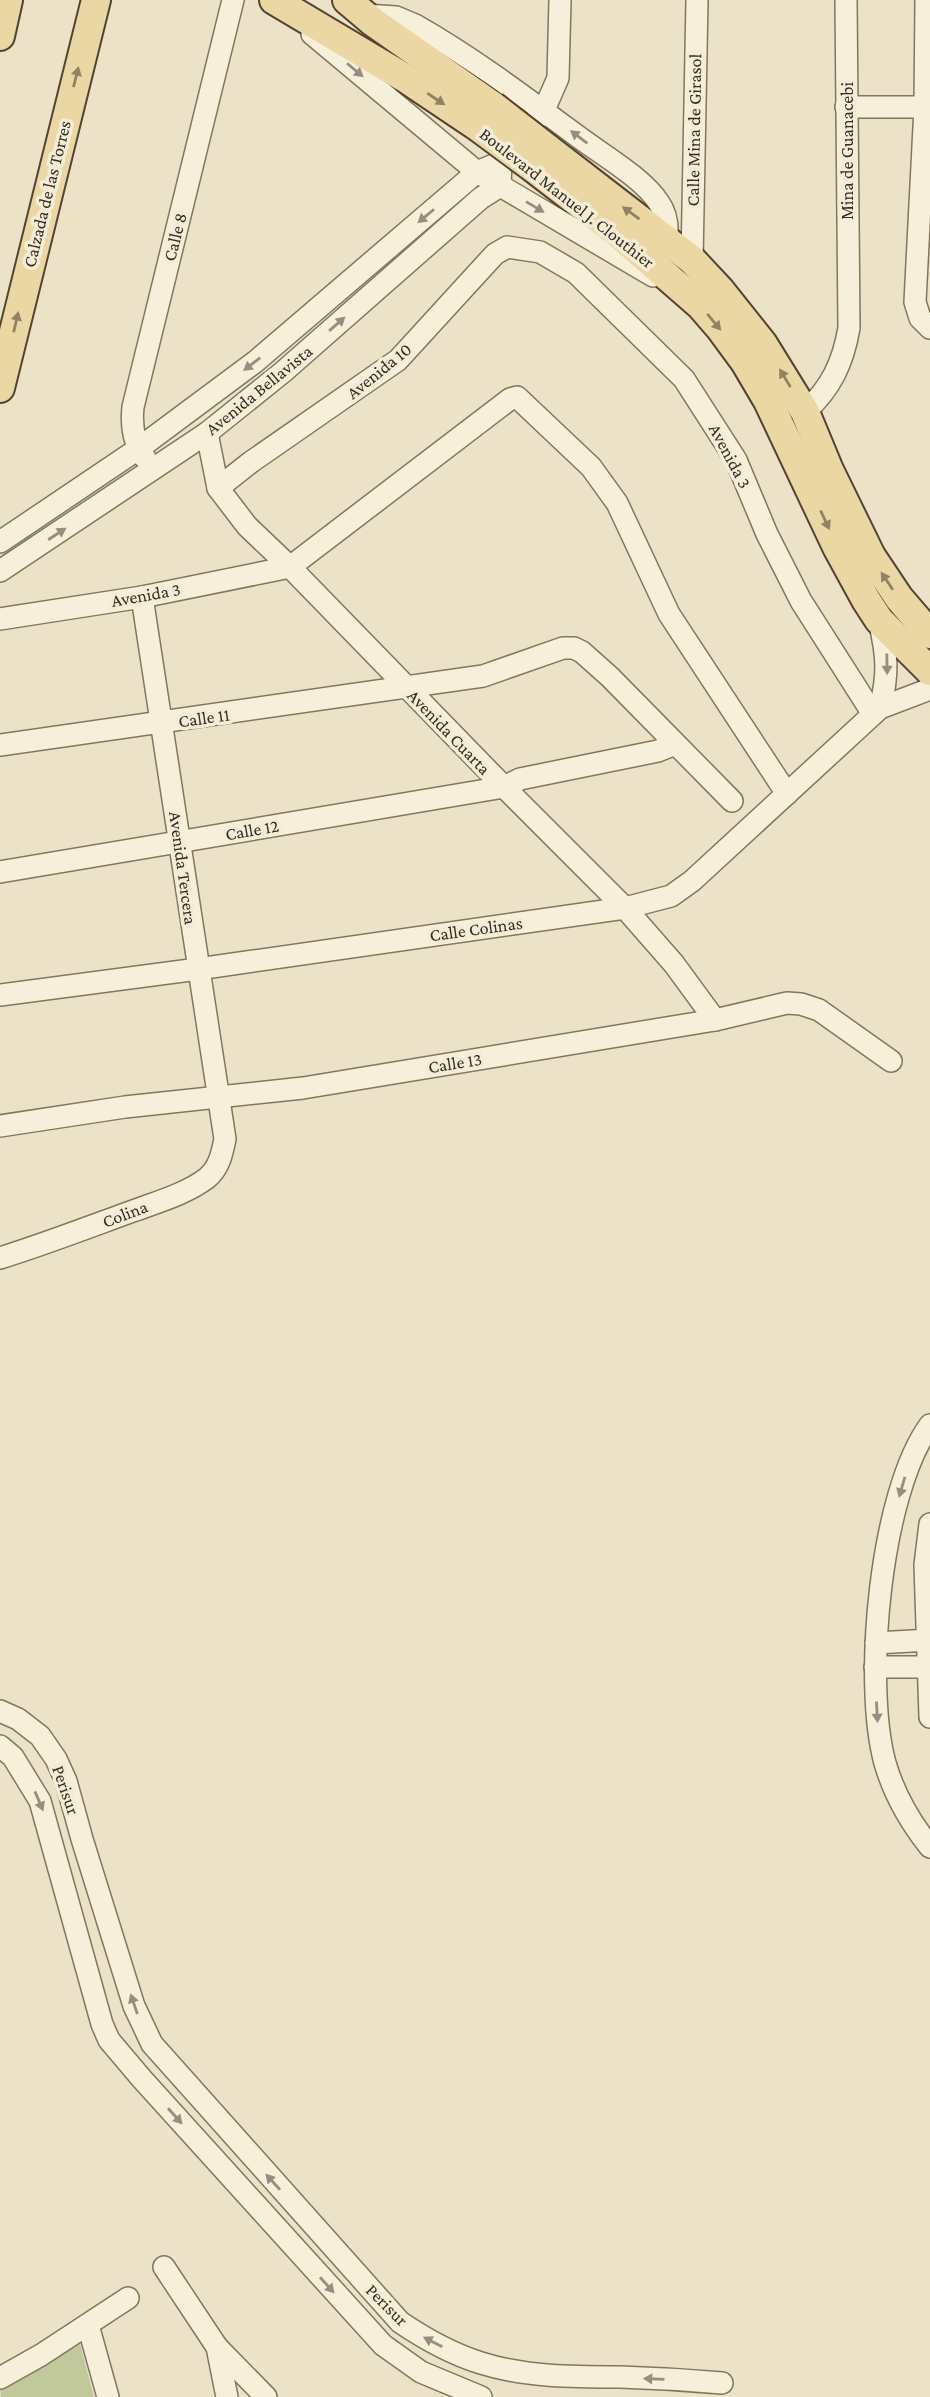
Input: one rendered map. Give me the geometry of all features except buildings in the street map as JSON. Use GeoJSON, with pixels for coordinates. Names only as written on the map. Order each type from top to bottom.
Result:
{"type":"FeatureCollection","features":[{"type":"Feature","properties":{"kind":"main road"},"geometry":{"type":"LineString","coordinates":[[0,36],[8,0]]}},
{"type":"Feature","properties":{"kind":"main road","name":"Calzada de las Torres"},"geometry":{"type":"LineString","coordinates":[[0,388],[96,0]]}},
{"type":"Feature","properties":{"kind":"main road","name":"Boulevard Manuel J. Clouthier"},"geometry":{"type":"LineString","coordinates":[[280,4],[405,78],[485,117]]}},
{"type":"Feature","properties":{"kind":"main road","name":"Boulevard Manuel J. Clouthier"},"geometry":{"type":"LineString","coordinates":[[356,8],[485,117],[540,158],[667,239],[692,260],[720,290],[764,344],[805,412],[829,470],[872,556],[899,598],[930,634]]}},
{"type":"Feature","properties":{"kind":"main road","name":"Boulevard Manuel J. Clouthier"},"geometry":{"type":"LineString","coordinates":[[540,158],[713,320],[745,362],[792,447],[842,556],[879,620],[930,671]]}},
{"type":"Feature","properties":{"kind":"street","name":"Calle 8"},"geometry":{"type":"LineString","coordinates":[[154,470],[138,449],[131,422],[133,407],[233,0]]}},
{"type":"Feature","properties":{"kind":"street"},"geometry":{"type":"LineString","coordinates":[[500,186],[501,162],[544,110],[558,78],[560,0]]}},
{"type":"Feature","properties":{"kind":"street","name":"Calle Mina de Girasol"},"geometry":{"type":"LineString","coordinates":[[692,260],[697,0]]}},
{"type":"Feature","properties":{"kind":"street","name":"Mina de Guanacebi"},"geometry":{"type":"LineString","coordinates":[[805,412],[822,396],[843,356],[849,328],[846,0]]}},
{"type":"Feature","properties":{"kind":"street"},"geometry":{"type":"LineString","coordinates":[[926,0],[925,107],[915,302],[919,318],[930,328]]}},
{"type":"Feature","properties":{"kind":"street"},"geometry":{"type":"LineString","coordinates":[[280,4],[306,30],[477,172],[691,299]]}},
{"type":"Feature","properties":{"kind":"street"},"geometry":{"type":"LineString","coordinates":[[356,8],[396,17],[409,11],[427,32],[544,110],[613,162],[660,203],[668,223],[667,239]]}},
{"type":"Feature","properties":{"kind":"street"},"geometry":{"type":"LineString","coordinates":[[846,107],[925,107]]}},
{"type":"Feature","properties":{"kind":"street","name":"Avenida Bellavista"},"geometry":{"type":"LineString","coordinates":[[0,542],[138,449],[255,362],[477,172],[501,162]]}},
{"type":"Feature","properties":{"kind":"street","name":"Avenida Bellavista"},"geometry":{"type":"LineString","coordinates":[[0,571],[207,433],[283,372],[481,198],[500,186]]}},
{"type":"Feature","properties":{"kind":"street","name":"Avenida 10"},"geometry":{"type":"LineString","coordinates":[[218,488],[398,360],[495,254],[507,247],[527,249]]}},
{"type":"Feature","properties":{"kind":"street","name":"Avenida 3"},"geometry":{"type":"LineString","coordinates":[[527,249],[540,252],[576,273],[684,379],[736,460],[767,534],[801,601],[877,711]]}},
{"type":"Feature","properties":{"kind":"street"},"geometry":{"type":"LineString","coordinates":[[290,567],[510,399],[517,397],[591,467],[617,503],[669,614],[788,794]]}},
{"type":"Feature","properties":{"kind":"street","name":"Avenida Cuarta"},"geometry":{"type":"LineString","coordinates":[[207,433],[218,488],[247,526],[625,908],[674,964],[715,1020]]}},
{"type":"Feature","properties":{"kind":"street","name":"Avenida 3"},"geometry":{"type":"LineString","coordinates":[[0,619],[142,597],[290,567]]}},
{"type":"Feature","properties":{"kind":"street","name":"Avenida Tercera"},"geometry":{"type":"LineString","coordinates":[[142,597],[225,1139]]}},
{"type":"Feature","properties":{"kind":"street"},"geometry":{"type":"LineString","coordinates":[[877,711],[887,680],[887,651],[879,620]]}},
{"type":"Feature","properties":{"kind":"street","name":"Calle 11"},"geometry":{"type":"LineString","coordinates":[[0,746],[483,676],[563,648],[574,648],[582,652],[676,744]]}},
{"type":"Feature","properties":{"kind":"street","name":"Calle Colinas"},"geometry":{"type":"LineString","coordinates":[[0,995],[625,908],[671,896],[692,881],[877,711],[930,689]]}},
{"type":"Feature","properties":{"kind":"street"},"geometry":{"type":"LineString","coordinates":[[676,744],[732,801]]}},
{"type":"Feature","properties":{"kind":"street","name":"Calle 12"},"geometry":{"type":"LineString","coordinates":[[0,873],[504,787],[520,779],[658,751],[676,744]]}},
{"type":"Feature","properties":{"kind":"street","name":"Calle 13"},"geometry":{"type":"LineString","coordinates":[[0,1126],[125,1107],[303,1088],[715,1020],[787,1003],[819,1010],[891,1061]]}},
{"type":"Feature","properties":{"kind":"street","name":"Colina"},"geometry":{"type":"LineString","coordinates":[[0,1258],[88,1228],[191,1187],[208,1177],[215,1169],[225,1139]]}},
{"type":"Feature","properties":{"kind":"street"},"geometry":{"type":"LineString","coordinates":[[930,1425],[907,1471],[888,1538],[875,1667],[877,1721],[885,1762],[896,1794],[914,1827],[930,1847]]}},
{"type":"Feature","properties":{"kind":"street"},"geometry":{"type":"LineString","coordinates":[[930,1524],[925,1565],[930,1717]]}},
{"type":"Feature","properties":{"kind":"street"},"geometry":{"type":"LineString","coordinates":[[876,1643],[928,1640]]}},
{"type":"Feature","properties":{"kind":"street"},"geometry":{"type":"LineString","coordinates":[[875,1667],[928,1667]]}},
{"type":"Feature","properties":{"kind":"street","name":"Perisur"},"geometry":{"type":"LineString","coordinates":[[0,1711],[18,1719],[40,1736],[56,1759],[66,1781],[98,1893],[142,2028],[164,2059],[400,2322],[425,2339],[484,2364],[513,2370],[699,2389],[722,2383]]}},
{"type":"Feature","properties":{"kind":"street","name":"Perisur"},"geometry":{"type":"LineString","coordinates":[[0,1746],[13,1757],[40,1801],[102,2024],[109,2040],[383,2345],[421,2372],[479,2397]]}},
{"type":"Feature","properties":{"kind":"street"},"geometry":{"type":"LineString","coordinates":[[69,1904],[98,1893]]}},
{"type":"Feature","properties":{"kind":"street"},"geometry":{"type":"LineString","coordinates":[[142,2079],[164,2059]]}},
{"type":"Feature","properties":{"kind":"street"},"geometry":{"type":"LineString","coordinates":[[164,2267],[218,2347],[266,2397]]}},
{"type":"Feature","properties":{"kind":"street"},"geometry":{"type":"LineString","coordinates":[[0,2378],[41,2355],[128,2298]]}},
{"type":"Feature","properties":{"kind":"street"},"geometry":{"type":"LineString","coordinates":[[88,2325],[108,2397]]}},
{"type":"Feature","properties":{"kind":"street"},"geometry":{"type":"LineString","coordinates":[[218,2347],[227,2397]]}},
{"type":"Feature","properties":{"kind":"green space"},"geometry":{"type":"Polygon","coordinates":[[[80,2344],[94,2397],[1,2397],[0,2389],[80,2344]]]}}]}
